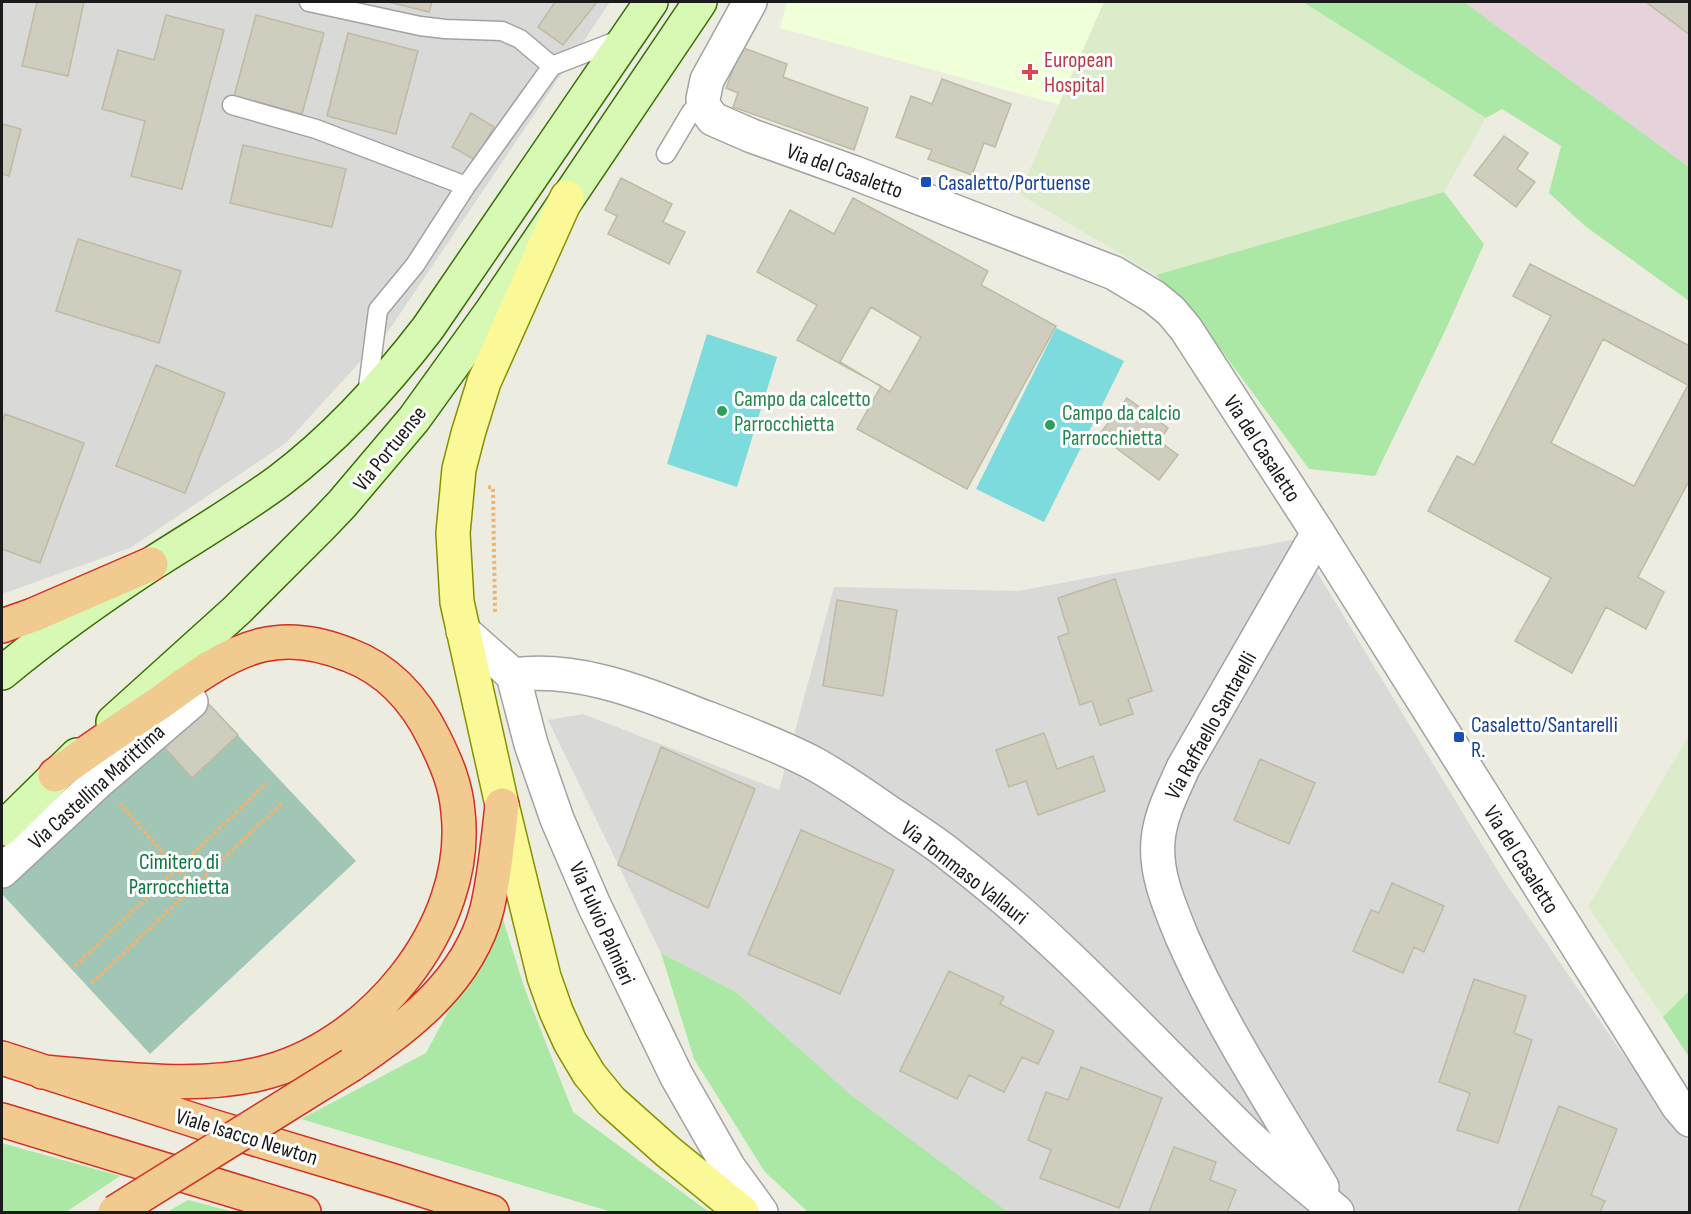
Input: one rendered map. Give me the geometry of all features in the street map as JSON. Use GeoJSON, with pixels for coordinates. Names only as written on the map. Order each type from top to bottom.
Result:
{"type":"FeatureCollection","features":[{"type":"Feature","properties":{"kind":"highway"},"geometry":{"type":"LineString","coordinates":[[2,626],[152,564]]}},
{"type":"Feature","properties":{"kind":"highway"},"geometry":{"type":"LineString","coordinates":[[42,1072],[188,1081],[232,1079],[280,1068],[324,1047],[377,1007],[404,978],[427,945],[453,882],[458,854],[459,814],[450,772],[426,721],[404,691],[374,666],[332,648],[282,642],[249,649],[189,682],[55,775]]}},
{"type":"Feature","properties":{"kind":"highway"},"geometry":{"type":"LineString","coordinates":[[115,1212],[351,1065],[398,1032],[438,995],[456,972],[473,944],[486,912],[502,805]]}},
{"type":"Feature","properties":{"kind":"highway","name":"Viale Isacco Newton"},"geometry":{"type":"LineString","coordinates":[[2,1058],[215,1127],[492,1212]]}},
{"type":"Feature","properties":{"kind":"highway"},"geometry":{"type":"LineString","coordinates":[[2,1120],[304,1212]]}},
{"type":"Feature","properties":{"kind":"main road","name":"Via Portuense"},"geometry":{"type":"LineString","coordinates":[[2,673],[26,652],[152,564],[280,480],[367,400],[428,328],[651,2]]}},
{"type":"Feature","properties":{"kind":"main road","name":"Via Portuense"},"geometry":{"type":"LineString","coordinates":[[2,829],[55,775],[237,610],[342,504],[414,419],[451,369],[700,2]]}},
{"type":"Feature","properties":{"kind":"main road"},"geometry":{"type":"LineString","coordinates":[[567,197],[484,382],[459,469],[453,533],[454,566],[463,631],[502,805],[544,976],[570,1042],[589,1074],[611,1101],[742,1212]]}},
{"type":"Feature","properties":{"kind":"street"},"geometry":{"type":"LineString","coordinates":[[703,99],[712,69],[750,2]]}},
{"type":"Feature","properties":{"kind":"street","name":"Via del Casaletto"},"geometry":{"type":"LineString","coordinates":[[703,99],[709,116],[717,122],[1085,261],[1136,285],[1171,311],[1186,329],[1318,533],[1677,1106],[1689,1120]]}},
{"type":"Feature","properties":{"kind":"street","name":"Via Raffaello Santarelli"},"geometry":{"type":"LineString","coordinates":[[1318,533],[1183,768],[1166,805],[1158,841],[1160,874],[1170,908],[1202,981],[1337,1212]]}},
{"type":"Feature","properties":{"kind":"street"},"geometry":{"type":"LineString","coordinates":[[463,631],[513,675]]}},
{"type":"Feature","properties":{"kind":"street","name":"Via Tommaso Vallauri"},"geometry":{"type":"LineString","coordinates":[[513,675],[539,672],[568,674],[669,703],[758,738],[810,762],[851,786],[954,857],[1012,907],[1073,962],[1248,1135],[1337,1212]]}},
{"type":"Feature","properties":{"kind":"street","name":"Via Fulvio Palmieri"},"geometry":{"type":"LineString","coordinates":[[513,675],[531,744],[553,809],[594,905],[676,1075],[729,1168],[761,1212]]}},
{"type":"Feature","properties":{"kind":"street","name":"Via Castellina Marittima"},"geometry":{"type":"LineString","coordinates":[[2,871],[99,781],[191,702]]}},
{"type":"Feature","properties":{"kind":"lane"},"geometry":{"type":"LineString","coordinates":[[309,2],[337,5],[420,26],[502,31],[520,39],[552,66]]}},
{"type":"Feature","properties":{"kind":"lane"},"geometry":{"type":"LineString","coordinates":[[367,400],[378,310],[415,265],[466,186],[552,66],[628,36]]}},
{"type":"Feature","properties":{"kind":"lane"},"geometry":{"type":"LineString","coordinates":[[666,154],[691,112],[703,99]]}},
{"type":"Feature","properties":{"kind":"lane"},"geometry":{"type":"LineString","coordinates":[[232,105],[316,129],[466,186]]}},
{"type":"Feature","properties":{"kind":"path"},"geometry":{"type":"LineString","coordinates":[[483,486],[493,488],[495,623]]}},
{"type":"Feature","properties":{"kind":"path"},"geometry":{"type":"LineString","coordinates":[[75,966],[267,783]]}},
{"type":"Feature","properties":{"kind":"path"},"geometry":{"type":"LineString","coordinates":[[115,799],[193,887]]}},
{"type":"Feature","properties":{"kind":"path"},"geometry":{"type":"LineString","coordinates":[[92,983],[283,802]]}},
{"type":"Feature","properties":{"kind":"shaded area"},"geometry":{"type":"Polygon","coordinates":[[[2,2],[610,2],[389,330],[286,443],[130,548],[2,594],[2,2]]]}},
{"type":"Feature","properties":{"kind":"shaded area","name":"European Hospital"},"geometry":{"type":"Polygon","coordinates":[[[787,2],[1141,2],[1105,117],[780,28],[787,2]]]}},
{"type":"Feature","properties":{"kind":"shaded area"},"geometry":{"type":"Polygon","coordinates":[[[1104,2],[1303,2],[1486,118],[1444,192],[1156,275],[1019,194],[1104,2]]]}},
{"type":"Feature","properties":{"kind":"shaded area"},"geometry":{"type":"Polygon","coordinates":[[[1464,2],[1689,2],[1689,167],[1464,2]]]}},
{"type":"Feature","properties":{"kind":"shaded area","name":"Campo da calcio Parrocchietta"},"geometry":{"type":"Polygon","coordinates":[[[1056,328],[1124,361],[1044,522],[976,489],[1056,328]]]}},
{"type":"Feature","properties":{"kind":"shaded area","name":"Campo da calcetto Parrocchietta"},"geometry":{"type":"Polygon","coordinates":[[[707,334],[777,357],[737,487],[667,464],[707,334]]]}},
{"type":"Feature","properties":{"kind":"shaded area"},"geometry":{"type":"Polygon","coordinates":[[[1297,539],[1504,881],[1620,1050],[1689,1142],[1689,1212],[1008,1212],[850,1094],[736,992],[661,953],[548,720],[583,714],[779,790],[834,587],[1018,591],[1297,539]]]}},
{"type":"Feature","properties":{"kind":"shaded area"},"geometry":{"type":"Polygon","coordinates":[[[1689,735],[1689,991],[1663,1017],[1588,907],[1689,735]]]}},
{"type":"Feature","properties":{"kind":"green space"},"geometry":{"type":"Polygon","coordinates":[[[1303,2],[1464,2],[1689,167],[1689,301],[1585,226],[1549,193],[1561,146],[1502,109],[1486,118],[1303,2]]]}},
{"type":"Feature","properties":{"kind":"green space"},"geometry":{"type":"Polygon","coordinates":[[[1444,192],[1484,244],[1375,476],[1309,469],[1196,316],[1156,275],[1444,192]]]}},
{"type":"Feature","properties":{"kind":"green space","name":"Cimitero di Parrocchietta"},"geometry":{"type":"Polygon","coordinates":[[[203,698],[356,861],[150,1054],[2,894],[2,887],[203,698]]]}},
{"type":"Feature","properties":{"kind":"green space"},"geometry":{"type":"Polygon","coordinates":[[[501,913],[524,987],[573,1112],[709,1212],[612,1212],[301,1119],[426,1053],[501,913]]]}},
{"type":"Feature","properties":{"kind":"green space"},"geometry":{"type":"Polygon","coordinates":[[[661,953],[736,992],[850,1094],[1008,1212],[808,1212],[765,1172],[694,1059],[661,953]]]}},
{"type":"Feature","properties":{"kind":"green space"},"geometry":{"type":"Polygon","coordinates":[[[1689,991],[1689,1057],[1663,1017],[1689,991]]]}},
{"type":"Feature","properties":{"kind":"green space"},"geometry":{"type":"Polygon","coordinates":[[[2,1143],[120,1176],[66,1212],[2,1212],[2,1143]]]}},
{"type":"Feature","properties":{"kind":"green space"},"geometry":{"type":"Polygon","coordinates":[[[188,1200],[234,1212],[167,1212],[188,1200]]]}},
{"type":"Feature","properties":{"kind":"building"},"geometry":{"type":"Polygon","coordinates":[[[37,2],[84,2],[68,76],[22,66],[37,2]]]}},
{"type":"Feature","properties":{"kind":"building"},"geometry":{"type":"Polygon","coordinates":[[[389,2],[432,2],[429,12],[389,2]]]}},
{"type":"Feature","properties":{"kind":"building"},"geometry":{"type":"Polygon","coordinates":[[[555,2],[597,2],[563,45],[538,27],[555,2]]]}},
{"type":"Feature","properties":{"kind":"building"},"geometry":{"type":"Polygon","coordinates":[[[1646,2],[1690,2],[1690,35],[1646,2]]]}},
{"type":"Feature","properties":{"kind":"building"},"geometry":{"type":"Polygon","coordinates":[[[166,15],[224,30],[182,189],[131,176],[145,121],[102,109],[118,50],[154,60],[166,15]]]}},
{"type":"Feature","properties":{"kind":"building"},"geometry":{"type":"Polygon","coordinates":[[[256,15],[324,33],[302,114],[234,96],[256,15]]]}},
{"type":"Feature","properties":{"kind":"building"},"geometry":{"type":"Polygon","coordinates":[[[348,33],[418,51],[396,134],[327,116],[348,33]]]}},
{"type":"Feature","properties":{"kind":"building"},"geometry":{"type":"Polygon","coordinates":[[[741,47],[787,64],[783,77],[868,108],[854,150],[733,107],[738,93],[726,88],[741,47]]]}},
{"type":"Feature","properties":{"kind":"building"},"geometry":{"type":"Polygon","coordinates":[[[942,79],[1011,104],[995,147],[984,143],[972,175],[928,159],[932,150],[896,137],[911,96],[932,104],[942,79]]]}},
{"type":"Feature","properties":{"kind":"building"},"geometry":{"type":"Polygon","coordinates":[[[471,113],[494,127],[475,160],[452,147],[471,113]]]}},
{"type":"Feature","properties":{"kind":"building"},"geometry":{"type":"Polygon","coordinates":[[[2,124],[21,129],[9,176],[2,174],[2,124]]]}},
{"type":"Feature","properties":{"kind":"building"},"geometry":{"type":"Polygon","coordinates":[[[1504,136],[1528,153],[1517,169],[1535,182],[1516,207],[1474,175],[1504,136]]]}},
{"type":"Feature","properties":{"kind":"building"},"geometry":{"type":"Polygon","coordinates":[[[243,145],[346,169],[332,227],[230,203],[243,145]]]}},
{"type":"Feature","properties":{"kind":"building"},"geometry":{"type":"Polygon","coordinates":[[[621,178],[672,204],[663,222],[685,232],[669,264],[608,234],[617,216],[605,210],[621,178]]]}},
{"type":"Feature","properties":{"kind":"building"},"geometry":{"type":"Polygon","coordinates":[[[853,198],[988,271],[981,285],[1056,326],[967,489],[857,429],[881,386],[890,392],[921,337],[871,307],[840,362],[870,380],[797,340],[817,305],[757,272],[790,210],[834,234],[853,198]]]}},
{"type":"Feature","properties":{"kind":"building"},"geometry":{"type":"Polygon","coordinates":[[[78,239],[181,271],[159,343],[56,311],[78,239]]]}},
{"type":"Feature","properties":{"kind":"building"},"geometry":{"type":"Polygon","coordinates":[[[1530,264],[1690,346],[1690,479],[1638,577],[1664,592],[1646,629],[1606,607],[1572,673],[1515,641],[1551,578],[1428,511],[1457,456],[1474,465],[1551,316],[1513,296],[1530,264]],[[1603,339],[1551,443],[1634,486],[1688,385],[1603,339]]]}},
{"type":"Feature","properties":{"kind":"building"},"geometry":{"type":"Polygon","coordinates":[[[156,365],[225,393],[185,493],[116,466],[156,365]]]}},
{"type":"Feature","properties":{"kind":"building"},"geometry":{"type":"Polygon","coordinates":[[[1127,398],[1168,428],[1159,441],[1178,455],[1159,480],[1099,435],[1127,398]]]}},
{"type":"Feature","properties":{"kind":"building"},"geometry":{"type":"Polygon","coordinates":[[[5,414],[84,443],[40,563],[2,549],[2,423],[5,414]]]}},
{"type":"Feature","properties":{"kind":"building"},"geometry":{"type":"Polygon","coordinates":[[[1115,579],[1152,691],[1128,699],[1133,714],[1100,725],[1092,701],[1080,705],[1058,637],[1069,633],[1058,598],[1115,579]]]}},
{"type":"Feature","properties":{"kind":"building"},"geometry":{"type":"Polygon","coordinates":[[[837,600],[897,610],[883,696],[823,686],[837,600]]]}},
{"type":"Feature","properties":{"kind":"building"},"geometry":{"type":"Polygon","coordinates":[[[203,698],[238,735],[192,778],[158,740],[203,698]]]}},
{"type":"Feature","properties":{"kind":"building"},"geometry":{"type":"Polygon","coordinates":[[[1044,733],[1057,769],[1093,756],[1105,791],[1038,815],[1026,781],[1009,787],[996,750],[1044,733]]]}},
{"type":"Feature","properties":{"kind":"building"},"geometry":{"type":"Polygon","coordinates":[[[661,747],[755,789],[708,908],[618,865],[661,747]]]}},
{"type":"Feature","properties":{"kind":"building"},"geometry":{"type":"Polygon","coordinates":[[[1260,759],[1315,783],[1289,844],[1234,820],[1260,759]]]}},
{"type":"Feature","properties":{"kind":"building"},"geometry":{"type":"Polygon","coordinates":[[[801,830],[894,870],[840,994],[748,954],[801,830]]]}},
{"type":"Feature","properties":{"kind":"building"},"geometry":{"type":"Polygon","coordinates":[[[1392,883],[1444,906],[1424,952],[1414,947],[1403,973],[1353,951],[1371,910],[1379,913],[1392,883]]]}},
{"type":"Feature","properties":{"kind":"building"},"geometry":{"type":"Polygon","coordinates":[[[949,971],[1004,997],[1000,1004],[1054,1031],[1038,1064],[1022,1057],[1004,1092],[969,1075],[957,1099],[900,1071],[949,971]]]}},
{"type":"Feature","properties":{"kind":"building"},"geometry":{"type":"Polygon","coordinates":[[[1474,979],[1526,996],[1514,1033],[1532,1040],[1498,1143],[1457,1130],[1470,1093],[1439,1082],[1474,979]]]}},
{"type":"Feature","properties":{"kind":"building"},"geometry":{"type":"Polygon","coordinates":[[[1081,1067],[1162,1098],[1119,1208],[1040,1178],[1051,1150],[1028,1140],[1046,1092],[1068,1100],[1081,1067]]]}},
{"type":"Feature","properties":{"kind":"building"},"geometry":{"type":"Polygon","coordinates":[[[1559,1106],[1617,1129],[1591,1195],[1605,1201],[1600,1212],[1518,1212],[1559,1106]]]}},
{"type":"Feature","properties":{"kind":"building"},"geometry":{"type":"Polygon","coordinates":[[[1174,1147],[1216,1162],[1210,1180],[1236,1190],[1227,1212],[1149,1212],[1174,1147]]]}},
{"type":"Feature","properties":{"kind":"place","name":"European Hospital"},"geometry":{"type":"Point","coordinates":[1030,72]}},
{"type":"Feature","properties":{"kind":"place","name":"Casaletto/Portuense"},"geometry":{"type":"Point","coordinates":[926,182]}},
{"type":"Feature","properties":{"kind":"place","name":"Campo da calcetto Parrocchietta"},"geometry":{"type":"Point","coordinates":[722,411]}},
{"type":"Feature","properties":{"kind":"place","name":"Campo da calcio Parrocchietta"},"geometry":{"type":"Point","coordinates":[1050,425]}},
{"type":"Feature","properties":{"kind":"place","name":"Casaletto/Santarelli R."},"geometry":{"type":"Point","coordinates":[1459,737]}}]}
